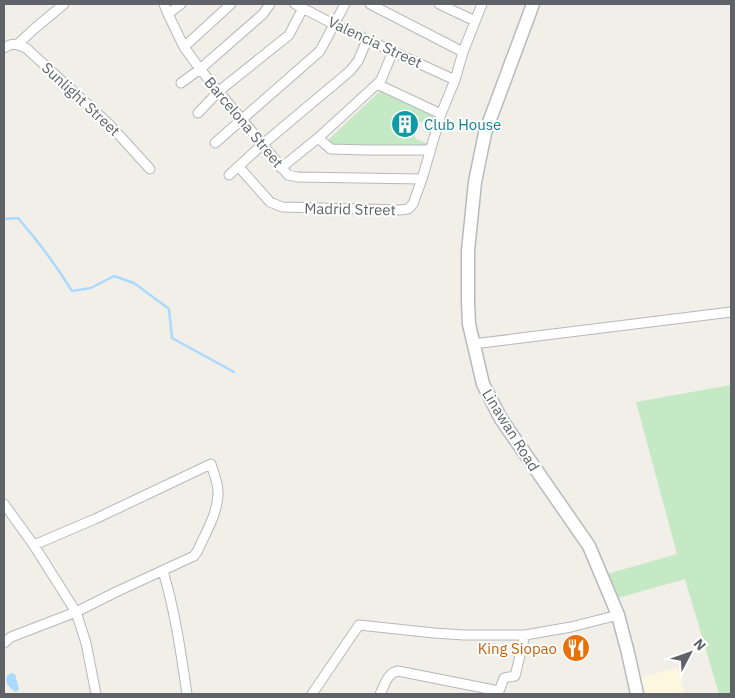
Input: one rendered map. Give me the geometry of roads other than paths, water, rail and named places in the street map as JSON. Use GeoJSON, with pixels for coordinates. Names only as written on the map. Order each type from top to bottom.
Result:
{"type":"FeatureCollection","features":[{"type":"Feature","properties":{"kind":"street"},"geometry":{"type":"LineString","coordinates":[[4,48],[10,44],[18,44],[64,4]]}},
{"type":"Feature","properties":{"kind":"street","name":"Barcelona Street"},"geometry":{"type":"LineString","coordinates":[[164,4],[184,47],[288,175],[297,177],[422,179]]}},
{"type":"Feature","properties":{"kind":"street"},"geometry":{"type":"LineString","coordinates":[[168,14],[181,4]]}},
{"type":"Feature","properties":{"kind":"street"},"geometry":{"type":"LineString","coordinates":[[184,47],[231,4]]}},
{"type":"Feature","properties":{"kind":"street"},"geometry":{"type":"LineString","coordinates":[[181,83],[200,69],[263,14],[270,4]]}},
{"type":"Feature","properties":{"kind":"street"},"geometry":{"type":"LineString","coordinates":[[215,142],[320,51],[345,4]]}},
{"type":"Feature","properties":{"kind":"street"},"geometry":{"type":"LineString","coordinates":[[370,4],[463,52]]}},
{"type":"Feature","properties":{"kind":"street"},"geometry":{"type":"LineString","coordinates":[[439,4],[475,21]]}},
{"type":"Feature","properties":{"kind":"street","name":"Madrid Street"},"geometry":{"type":"LineString","coordinates":[[240,167],[270,202],[282,207],[408,209],[413,204],[441,114],[482,4]]}},
{"type":"Feature","properties":{"kind":"street","name":"Linawan Road"},"geometry":{"type":"LineString","coordinates":[[533,4],[485,133],[475,182],[468,251],[469,324],[483,384],[501,419],[588,546],[618,615],[637,694]]}},
{"type":"Feature","properties":{"kind":"street"},"geometry":{"type":"LineString","coordinates":[[198,114],[219,92],[289,35],[299,6]]}},
{"type":"Feature","properties":{"kind":"street","name":"Valencia Street"},"geometry":{"type":"LineString","coordinates":[[299,6],[335,25],[455,80]]}},
{"type":"Feature","properties":{"kind":"street"},"geometry":{"type":"LineString","coordinates":[[229,175],[350,71],[358,61],[367,40]]}},
{"type":"Feature","properties":{"kind":"street","name":"Sunlight Street"},"geometry":{"type":"LineString","coordinates":[[18,44],[26,48],[109,124],[150,169]]}},
{"type":"Feature","properties":{"kind":"street"},"geometry":{"type":"LineString","coordinates":[[282,168],[381,80],[393,51]]}},
{"type":"Feature","properties":{"kind":"street"},"geometry":{"type":"LineString","coordinates":[[377,84],[441,114]]}},
{"type":"Feature","properties":{"kind":"street"},"geometry":{"type":"LineString","coordinates":[[318,138],[330,149],[427,150],[431,148]]}},
{"type":"Feature","properties":{"kind":"street"},"geometry":{"type":"LineString","coordinates":[[473,344],[731,312]]}},
{"type":"Feature","properties":{"kind":"street"},"geometry":{"type":"LineString","coordinates":[[4,643],[12,637],[76,612],[163,571],[190,558],[197,552],[213,516],[218,495],[212,464],[34,545]]}},
{"type":"Feature","properties":{"kind":"street"},"geometry":{"type":"LineString","coordinates":[[4,504],[34,545],[76,612],[86,643],[96,694]]}},
{"type":"Feature","properties":{"kind":"street"},"geometry":{"type":"LineString","coordinates":[[163,571],[176,623],[187,694]]}},
{"type":"Feature","properties":{"kind":"street"},"geometry":{"type":"LineString","coordinates":[[312,694],[358,625],[464,635],[525,634],[571,627],[618,615]]}},
{"type":"Feature","properties":{"kind":"street"},"geometry":{"type":"LineString","coordinates":[[380,694],[390,674],[398,671],[499,693],[504,678],[515,676],[525,634]]}},
{"type":"Feature","properties":{"kind":"water"},"geometry":{"type":"Polygon","coordinates":[[[11,673],[15,674],[19,689],[16,692],[9,686],[6,680],[11,673]]]}},
{"type":"Feature","properties":{"kind":"waterway"},"geometry":{"type":"LineString","coordinates":[[4,219],[18,218],[33,235],[72,291],[91,288],[114,276],[134,283],[169,309],[172,338],[234,372]]}},
{"type":"Feature","properties":{"kind":"place","name":"Club House"},"geometry":{"type":"Point","coordinates":[405,124]}},
{"type":"Feature","properties":{"kind":"place","name":"King Siopao"},"geometry":{"type":"Point","coordinates":[576,648]}}]}
